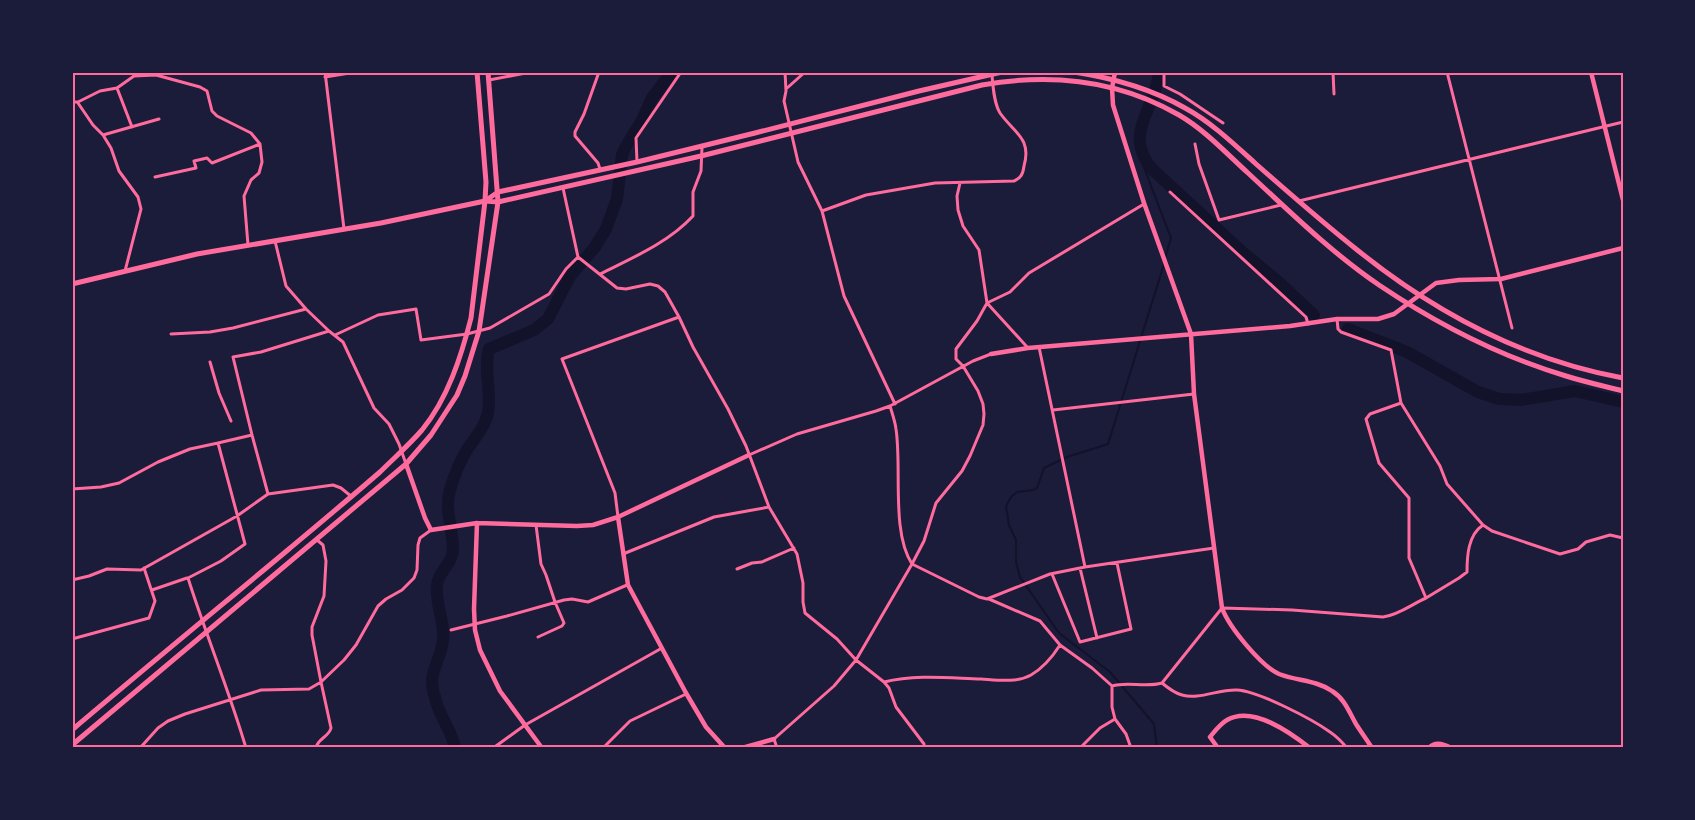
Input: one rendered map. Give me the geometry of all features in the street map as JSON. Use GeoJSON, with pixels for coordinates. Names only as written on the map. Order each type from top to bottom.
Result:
{"type":"FeatureCollection","features":[{"type":"Feature","properties":{"kind":"main road"},"geometry":{"type":"LineString","coordinates":[[72,729],[352,497],[422,430],[446,392],[467,334],[479,262],[485,201],[486,182],[477,72]]}},
{"type":"Feature","properties":{"kind":"main road"},"geometry":{"type":"LineString","coordinates":[[72,745],[406,464],[431,435],[457,395],[479,331],[498,202],[488,72]]}},
{"type":"Feature","properties":{"kind":"main road"},"geometry":{"type":"LineString","coordinates":[[485,201],[498,192],[790,125],[1002,72]]}},
{"type":"Feature","properties":{"kind":"main road"},"geometry":{"type":"LineString","coordinates":[[1074,72],[1114,79],[1149,91],[1186,109],[1213,128],[1356,249],[1419,295],[1494,337],[1569,366],[1623,378]]}},
{"type":"Feature","properties":{"kind":"main road"},"geometry":{"type":"LineString","coordinates":[[72,284],[197,254],[381,223],[485,201],[498,202],[701,156],[993,83],[1046,79],[1112,88],[1155,103],[1191,123],[1346,260],[1409,304],[1449,328],[1528,363],[1566,377],[1623,391]]}},
{"type":"Feature","properties":{"kind":"street"},"geometry":{"type":"LineString","coordinates":[[325,72],[344,229]]}},
{"type":"Feature","properties":{"kind":"street"},"geometry":{"type":"LineString","coordinates":[[325,78],[356,72]]}},
{"type":"Feature","properties":{"kind":"street"},"geometry":{"type":"LineString","coordinates":[[489,80],[531,72]]}},
{"type":"Feature","properties":{"kind":"street"},"geometry":{"type":"LineString","coordinates":[[599,72],[575,136],[598,163],[600,169]]}},
{"type":"Feature","properties":{"kind":"street"},"geometry":{"type":"LineString","coordinates":[[634,162],[636,138],[681,72]]}},
{"type":"Feature","properties":{"kind":"street"},"geometry":{"type":"LineString","coordinates":[[784,72],[786,89],[784,101],[798,162],[822,211],[844,296],[892,405],[896,429],[902,534],[908,557],[912,564],[979,597],[1040,621],[1060,645],[1112,686],[1112,706],[1115,719],[1126,734],[1131,748]]}},
{"type":"Feature","properties":{"kind":"street"},"geometry":{"type":"LineString","coordinates":[[786,89],[805,72]]}},
{"type":"Feature","properties":{"kind":"street"},"geometry":{"type":"LineString","coordinates":[[1115,72],[1112,88],[1113,105],[1144,203],[1191,334],[1194,394],[1222,608],[1230,624],[1270,669],[1281,675],[1319,684],[1341,698],[1372,748]]}},
{"type":"Feature","properties":{"kind":"street"},"geometry":{"type":"LineString","coordinates":[[1164,72],[1164,86],[1223,123]]}},
{"type":"Feature","properties":{"kind":"street"},"geometry":{"type":"LineString","coordinates":[[1333,72],[1334,94]]}},
{"type":"Feature","properties":{"kind":"street"},"geometry":{"type":"LineString","coordinates":[[1447,72],[1512,328]]}},
{"type":"Feature","properties":{"kind":"street"},"geometry":{"type":"LineString","coordinates":[[1591,72],[1623,200]]}},
{"type":"Feature","properties":{"kind":"street"},"geometry":{"type":"LineString","coordinates":[[72,102],[78,102],[100,91],[117,88],[134,76],[156,73],[207,91],[212,111],[217,116],[251,133],[260,144],[262,162],[259,173],[251,180],[244,196],[248,245]]}},
{"type":"Feature","properties":{"kind":"street"},"geometry":{"type":"LineString","coordinates":[[822,211],[866,195],[935,183],[1014,181],[1018,179],[1023,173],[1027,156],[1025,144],[999,111],[991,73]]}},
{"type":"Feature","properties":{"kind":"street"},"geometry":{"type":"LineString","coordinates":[[117,88],[132,127]]}},
{"type":"Feature","properties":{"kind":"street"},"geometry":{"type":"LineString","coordinates":[[78,102],[93,125],[103,135],[111,148],[119,171],[138,197],[141,209],[125,271]]}},
{"type":"Feature","properties":{"kind":"street"},"geometry":{"type":"LineString","coordinates":[[103,135],[159,120]]}},
{"type":"Feature","properties":{"kind":"street"},"geometry":{"type":"LineString","coordinates":[[1299,201],[1623,122]]}},
{"type":"Feature","properties":{"kind":"street"},"geometry":{"type":"LineString","coordinates":[[155,177],[196,168],[195,161],[207,158],[212,163],[260,144]]}},
{"type":"Feature","properties":{"kind":"street"},"geometry":{"type":"LineString","coordinates":[[1195,144],[1199,164],[1219,220],[1282,204]]}},
{"type":"Feature","properties":{"kind":"street"},"geometry":{"type":"LineString","coordinates":[[600,274],[646,251],[680,230],[693,216],[693,192],[701,171],[702,145]]}},
{"type":"Feature","properties":{"kind":"street"},"geometry":{"type":"LineString","coordinates":[[960,183],[957,196],[958,210],[963,226],[979,249],[987,303],[1028,348]]}},
{"type":"Feature","properties":{"kind":"street"},"geometry":{"type":"LineString","coordinates":[[563,187],[578,257],[616,288],[622,290],[650,284],[658,286],[665,292],[746,446],[769,507],[798,554],[805,613],[837,639],[856,660],[884,682],[889,688],[896,707],[924,744],[924,748]]}},
{"type":"Feature","properties":{"kind":"street"},"geometry":{"type":"LineString","coordinates":[[1170,192],[1306,317],[1308,324]]}},
{"type":"Feature","properties":{"kind":"street"},"geometry":{"type":"LineString","coordinates":[[742,748],[774,739],[834,686],[856,660],[912,564],[924,541],[936,503],[962,471],[982,425],[983,404],[963,366],[956,359],[956,349],[987,303],[1010,292],[1029,273],[1144,203]]}},
{"type":"Feature","properties":{"kind":"street"},"geometry":{"type":"LineString","coordinates":[[275,242],[286,286],[306,309],[343,342],[374,408],[389,424],[431,530]]}},
{"type":"Feature","properties":{"kind":"street"},"geometry":{"type":"LineString","coordinates":[[140,748],[158,728],[184,714],[261,690],[309,688],[321,682],[356,645],[378,606],[402,590],[414,578],[420,538],[431,530],[477,523],[593,525],[618,517],[797,434],[892,405],[963,366],[991,354],[1028,348],[1204,334],[1337,319],[1378,319],[1394,314],[1436,283],[1459,279],[1501,279],[1623,248]]}},
{"type":"Feature","properties":{"kind":"street"},"geometry":{"type":"LineString","coordinates":[[334,335],[378,315],[416,309],[421,340],[467,334],[490,328],[549,294],[566,269],[578,257]]}},
{"type":"Feature","properties":{"kind":"street"},"geometry":{"type":"LineString","coordinates":[[171,334],[233,328],[306,309]]}},
{"type":"Feature","properties":{"kind":"street"},"geometry":{"type":"LineString","coordinates":[[679,317],[562,359],[615,493],[628,585],[706,727],[724,748]]}},
{"type":"Feature","properties":{"kind":"street"},"geometry":{"type":"LineString","coordinates":[[1337,319],[1338,329],[1341,332],[1391,351],[1401,403],[1440,466],[1447,484],[1483,525],[1492,531],[1560,554],[1578,549],[1586,542],[1610,535],[1623,538]]}},
{"type":"Feature","properties":{"kind":"street"},"geometry":{"type":"LineString","coordinates":[[268,494],[233,357],[261,352],[329,331]]}},
{"type":"Feature","properties":{"kind":"street"},"geometry":{"type":"LineString","coordinates":[[1040,347],[1085,567]]}},
{"type":"Feature","properties":{"kind":"street"},"geometry":{"type":"LineString","coordinates":[[210,362],[219,393],[231,421]]}},
{"type":"Feature","properties":{"kind":"street"},"geometry":{"type":"LineString","coordinates":[[1053,410],[1194,394]]}},
{"type":"Feature","properties":{"kind":"street"},"geometry":{"type":"LineString","coordinates":[[1401,403],[1370,414],[1366,419],[1379,463],[1409,498],[1409,558],[1426,598]]}},
{"type":"Feature","properties":{"kind":"street"},"geometry":{"type":"LineString","coordinates":[[72,489],[119,483],[190,449],[252,435]]}},
{"type":"Feature","properties":{"kind":"street"},"geometry":{"type":"LineString","coordinates":[[152,590],[188,578],[221,561],[245,544],[218,444]]}},
{"type":"Feature","properties":{"kind":"street"},"geometry":{"type":"LineString","coordinates":[[72,580],[107,569],[141,570],[237,516],[268,494],[333,485],[352,497]]}},
{"type":"Feature","properties":{"kind":"street"},"geometry":{"type":"LineString","coordinates":[[623,554],[714,517],[769,507]]}},
{"type":"Feature","properties":{"kind":"street"},"geometry":{"type":"LineString","coordinates":[[477,523],[475,623],[480,650],[500,691],[543,748]]}},
{"type":"Feature","properties":{"kind":"street"},"geometry":{"type":"LineString","coordinates":[[536,525],[540,564],[563,618],[562,626],[538,638]]}},
{"type":"Feature","properties":{"kind":"street"},"geometry":{"type":"LineString","coordinates":[[1222,608],[1393,616],[1467,572],[1467,550],[1483,525]]}},
{"type":"Feature","properties":{"kind":"street"},"geometry":{"type":"LineString","coordinates":[[316,748],[316,744],[330,733],[332,728],[312,634],[312,627],[324,596],[326,561],[323,545],[317,540]]}},
{"type":"Feature","properties":{"kind":"street"},"geometry":{"type":"LineString","coordinates":[[737,569],[762,562],[794,548]]}},
{"type":"Feature","properties":{"kind":"street"},"geometry":{"type":"LineString","coordinates":[[987,599],[1052,574],[1214,548]]}},
{"type":"Feature","properties":{"kind":"street"},"geometry":{"type":"LineString","coordinates":[[1052,574],[1080,642],[1131,629],[1117,563]]}},
{"type":"Feature","properties":{"kind":"street"},"geometry":{"type":"LineString","coordinates":[[72,639],[149,618],[155,601],[144,568]]}},
{"type":"Feature","properties":{"kind":"street"},"geometry":{"type":"LineString","coordinates":[[1080,568],[1097,638]]}},
{"type":"Feature","properties":{"kind":"street"},"geometry":{"type":"LineString","coordinates":[[188,578],[206,634],[232,699],[246,748]]}},
{"type":"Feature","properties":{"kind":"street"},"geometry":{"type":"LineString","coordinates":[[451,630],[572,599],[588,602],[628,585]]}},
{"type":"Feature","properties":{"kind":"street"},"geometry":{"type":"LineString","coordinates":[[1112,686],[1122,683],[1154,685],[1162,683],[1222,608]]}},
{"type":"Feature","properties":{"kind":"street"},"geometry":{"type":"LineString","coordinates":[[884,682],[913,677],[992,680],[1022,678],[1040,668],[1060,645]]}},
{"type":"Feature","properties":{"kind":"street"},"geometry":{"type":"LineString","coordinates":[[496,746],[525,725],[662,648]]}},
{"type":"Feature","properties":{"kind":"street"},"geometry":{"type":"LineString","coordinates":[[1162,683],[1181,695],[1192,696],[1238,690],[1253,693],[1330,732],[1347,748]]}},
{"type":"Feature","properties":{"kind":"street"},"geometry":{"type":"LineString","coordinates":[[603,748],[630,721],[686,693]]}},
{"type":"Feature","properties":{"kind":"street"},"geometry":{"type":"LineString","coordinates":[[1218,748],[1210,737],[1228,719],[1239,716],[1263,719],[1276,724],[1310,748]]}},
{"type":"Feature","properties":{"kind":"street"},"geometry":{"type":"LineString","coordinates":[[1080,748],[1100,728],[1115,719]]}},
{"type":"Feature","properties":{"kind":"street"},"geometry":{"type":"LineString","coordinates":[[774,739],[777,748]]}},
{"type":"Feature","properties":{"kind":"street"},"geometry":{"type":"LineString","coordinates":[[1429,748],[1439,744],[1451,748]]}},
{"type":"Feature","properties":{"kind":"street"},"geometry":{"type":"LineString","coordinates":[[1237,748],[1251,748]]}},
{"type":"Feature","properties":{"kind":"waterway"},"geometry":{"type":"LineString","coordinates":[[455,748],[432,686],[433,674],[443,640],[437,586],[453,549],[448,512],[450,490],[462,458],[487,418],[489,349],[534,330],[548,319],[570,276],[595,247],[606,229],[617,199],[622,155],[652,98],[672,72]]}},
{"type":"Feature","properties":{"kind":"waterway"},"geometry":{"type":"LineString","coordinates":[[1159,72],[1157,85],[1140,132],[1140,144],[1152,169],[1314,315]]}},
{"type":"Feature","properties":{"kind":"waterway"},"geometry":{"type":"LineString","coordinates":[[1145,160],[1143,165],[1171,238],[1165,258]]}},
{"type":"Feature","properties":{"kind":"waterway"},"geometry":{"type":"LineString","coordinates":[[1157,748],[1154,724],[1110,672],[1059,633],[1020,577],[1016,562],[1016,540],[1009,525],[1006,506],[1017,492],[1037,488],[1044,468],[1067,457],[1108,444],[1164,264]]}},
{"type":"Feature","properties":{"kind":"waterway"},"geometry":{"type":"LineString","coordinates":[[1348,329],[1407,352],[1478,392],[1499,399],[1521,400],[1575,391],[1623,402]]}}]}
